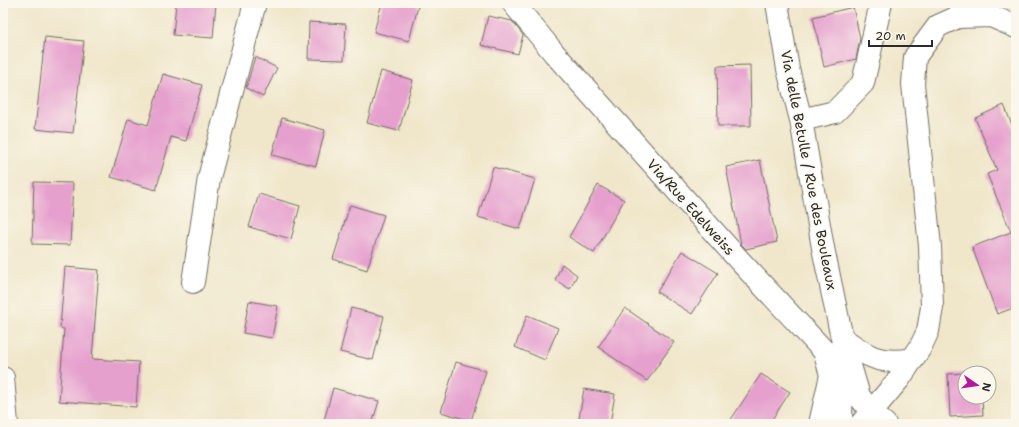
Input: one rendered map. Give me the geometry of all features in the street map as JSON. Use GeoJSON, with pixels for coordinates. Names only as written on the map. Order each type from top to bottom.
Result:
{"type":"FeatureCollection","features":[{"type":"Feature","properties":{"kind":"street"},"geometry":{"type":"LineString","coordinates":[[193,282],[209,178],[255,3]]}},
{"type":"Feature","properties":{"kind":"street","name":"Via/Rue Edelweiss"},"geometry":{"type":"LineString","coordinates":[[513,3],[554,53],[739,260],[824,351],[831,375],[820,424]]}},
{"type":"Feature","properties":{"kind":"street","name":"Via delle Betulle / Rue des Bouleaux"},"geometry":{"type":"LineString","coordinates":[[777,3],[788,69],[801,120],[823,248],[842,338]]}},
{"type":"Feature","properties":{"kind":"street"},"geometry":{"type":"LineString","coordinates":[[801,120],[835,112],[863,83],[881,3]]}},
{"type":"Feature","properties":{"kind":"street"},"geometry":{"type":"LineString","coordinates":[[842,338],[859,396],[873,420],[913,359],[928,331],[932,307],[933,279],[913,84],[915,57],[938,26],[958,18],[991,16],[1016,27]]}},
{"type":"Feature","properties":{"kind":"street"},"geometry":{"type":"LineString","coordinates":[[842,338],[866,355],[892,363],[913,359]]}},
{"type":"Feature","properties":{"kind":"street"},"geometry":{"type":"LineString","coordinates":[[841,424],[842,338]]}},
{"type":"Feature","properties":{"kind":"street"},"geometry":{"type":"LineString","coordinates":[[3,378],[6,424]]}},
{"type":"Feature","properties":{"kind":"building"},"geometry":{"type":"Polygon","coordinates":[[[176,3],[216,3],[213,38],[173,35],[176,3]]]}},
{"type":"Feature","properties":{"kind":"building"},"geometry":{"type":"Polygon","coordinates":[[[382,3],[419,3],[409,41],[374,32],[382,3]]]}},
{"type":"Feature","properties":{"kind":"building"},"geometry":{"type":"Polygon","coordinates":[[[853,7],[860,38],[856,59],[824,67],[813,17],[853,7]]]}},
{"type":"Feature","properties":{"kind":"building"},"geometry":{"type":"Polygon","coordinates":[[[488,16],[512,21],[523,35],[518,54],[481,45],[488,16]]]}},
{"type":"Feature","properties":{"kind":"building"},"geometry":{"type":"Polygon","coordinates":[[[309,22],[346,24],[344,60],[308,59],[309,22]]]}},
{"type":"Feature","properties":{"kind":"building"},"geometry":{"type":"Polygon","coordinates":[[[45,37],[84,41],[73,133],[35,129],[45,37]]]}},
{"type":"Feature","properties":{"kind":"building"},"geometry":{"type":"Polygon","coordinates":[[[255,57],[277,68],[263,97],[246,88],[255,57]]]}},
{"type":"Feature","properties":{"kind":"building"},"geometry":{"type":"Polygon","coordinates":[[[750,65],[751,126],[718,126],[717,66],[750,65]]]}},
{"type":"Feature","properties":{"kind":"building"},"geometry":{"type":"Polygon","coordinates":[[[381,71],[413,80],[399,131],[367,123],[381,71]]]}},
{"type":"Feature","properties":{"kind":"building"},"geometry":{"type":"Polygon","coordinates":[[[163,74],[202,85],[186,141],[171,137],[156,190],[111,177],[128,119],[148,125],[163,74]]]}},
{"type":"Feature","properties":{"kind":"building"},"geometry":{"type":"Polygon","coordinates":[[[1004,105],[1016,135],[1016,307],[997,314],[972,247],[1011,232],[987,174],[997,170],[975,118],[1004,105]]]}},
{"type":"Feature","properties":{"kind":"building"},"geometry":{"type":"Polygon","coordinates":[[[282,118],[325,130],[316,166],[272,155],[282,118]]]}},
{"type":"Feature","properties":{"kind":"building"},"geometry":{"type":"Polygon","coordinates":[[[760,160],[777,242],[746,249],[741,244],[726,167],[760,160]]]}},
{"type":"Feature","properties":{"kind":"building"},"geometry":{"type":"Polygon","coordinates":[[[493,167],[535,179],[520,229],[478,217],[493,167]]]}},
{"type":"Feature","properties":{"kind":"building"},"geometry":{"type":"Polygon","coordinates":[[[34,182],[73,183],[70,245],[32,244],[34,182]]]}},
{"type":"Feature","properties":{"kind":"building"},"geometry":{"type":"Polygon","coordinates":[[[598,185],[624,200],[594,253],[569,237],[598,185]]]}},
{"type":"Feature","properties":{"kind":"building"},"geometry":{"type":"Polygon","coordinates":[[[259,194],[300,206],[291,239],[249,227],[259,194]]]}},
{"type":"Feature","properties":{"kind":"building"},"geometry":{"type":"Polygon","coordinates":[[[350,205],[384,215],[367,270],[333,259],[350,205]]]}},
{"type":"Feature","properties":{"kind":"building"},"geometry":{"type":"Polygon","coordinates":[[[682,251],[718,273],[692,314],[657,292],[682,251]]]}},
{"type":"Feature","properties":{"kind":"building"},"geometry":{"type":"Polygon","coordinates":[[[562,264],[577,275],[570,289],[555,280],[562,264]]]}},
{"type":"Feature","properties":{"kind":"building"},"geometry":{"type":"Polygon","coordinates":[[[65,267],[99,270],[92,359],[139,362],[136,407],[59,401],[64,329],[60,328],[65,267]]]}},
{"type":"Feature","properties":{"kind":"building"},"geometry":{"type":"Polygon","coordinates":[[[249,301],[278,306],[272,338],[243,333],[249,301]]]}},
{"type":"Feature","properties":{"kind":"building"},"geometry":{"type":"Polygon","coordinates":[[[351,308],[384,316],[373,360],[340,352],[351,308]]]}},
{"type":"Feature","properties":{"kind":"building"},"geometry":{"type":"Polygon","coordinates":[[[625,308],[674,342],[647,381],[598,347],[625,308]]]}},
{"type":"Feature","properties":{"kind":"building"},"geometry":{"type":"Polygon","coordinates":[[[527,315],[558,328],[545,360],[515,347],[527,315]]]}},
{"type":"Feature","properties":{"kind":"building"},"geometry":{"type":"Polygon","coordinates":[[[456,362],[486,371],[471,421],[441,412],[456,362]]]}},
{"type":"Feature","properties":{"kind":"building"},"geometry":{"type":"Polygon","coordinates":[[[957,373],[957,405],[982,405],[983,415],[950,417],[948,374],[957,373]]]}},
{"type":"Feature","properties":{"kind":"building"},"geometry":{"type":"Polygon","coordinates":[[[761,374],[790,392],[769,424],[728,424],[761,374]]]}},
{"type":"Feature","properties":{"kind":"building"},"geometry":{"type":"Polygon","coordinates":[[[333,388],[379,401],[372,424],[323,424],[333,388]]]}},
{"type":"Feature","properties":{"kind":"building"},"geometry":{"type":"Polygon","coordinates":[[[584,389],[615,394],[610,424],[578,424],[584,389]]]}}]}
